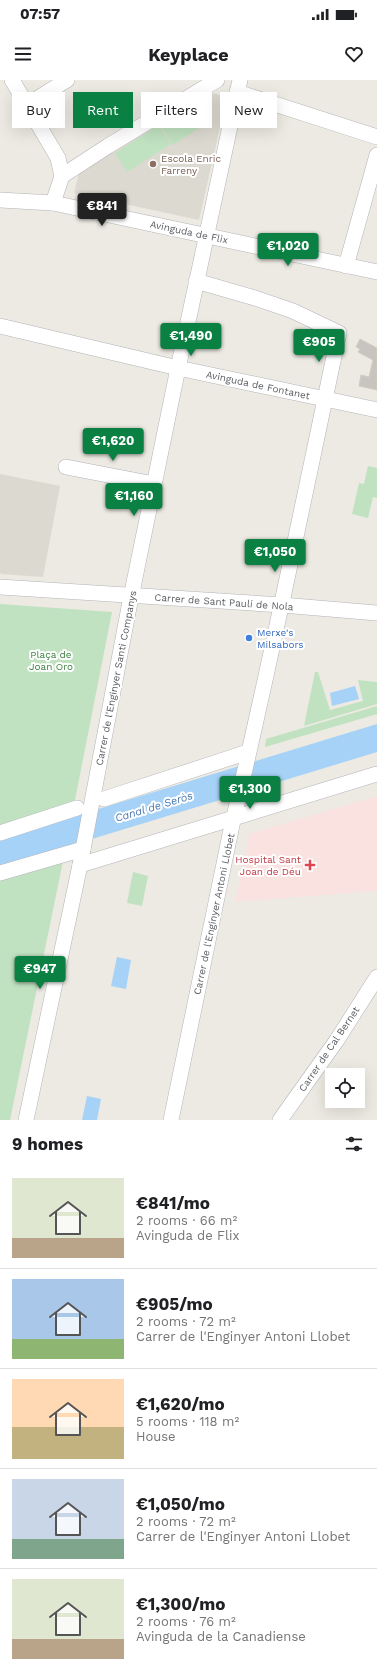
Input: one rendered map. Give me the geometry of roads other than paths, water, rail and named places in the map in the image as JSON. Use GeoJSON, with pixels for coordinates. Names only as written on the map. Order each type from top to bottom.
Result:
{"type":"FeatureCollection","features":[{"type":"Feature","properties":{"kind":"street"},"geometry":{"type":"LineString","coordinates":[[12,80],[19,92]]}},
{"type":"Feature","properties":{"kind":"street"},"geometry":{"type":"LineString","coordinates":[[48,92],[67,80]]}},
{"type":"Feature","properties":{"kind":"street"},"geometry":{"type":"LineString","coordinates":[[62,176],[114,142],[217,80]]}},
{"type":"Feature","properties":{"kind":"street"},"geometry":{"type":"LineString","coordinates":[[238,86],[377,137]]}},
{"type":"Feature","properties":{"kind":"street","name":"Carrer de l'Enginyer Santi Companys"},"geometry":{"type":"LineString","coordinates":[[26,1120],[83,849],[98,801],[132,596],[205,236],[238,86]]}},
{"type":"Feature","properties":{"kind":"street"},"geometry":{"type":"LineString","coordinates":[[40,128],[58,158],[62,176],[53,203]]}},
{"type":"Feature","properties":{"kind":"street"},"geometry":{"type":"LineString","coordinates":[[346,266],[377,155]]}},
{"type":"Feature","properties":{"kind":"street","name":"Avinguda de Flix"},"geometry":{"type":"LineString","coordinates":[[0,200],[53,203],[377,272]]}},
{"type":"Feature","properties":{"kind":"street","name":"Carrer de l'Enginyer Antoni Llobet"},"geometry":{"type":"LineString","coordinates":[[170,1120],[248,752],[282,605],[340,333],[293,311],[196,281]]}},
{"type":"Feature","properties":{"kind":"street","name":"Avinguda de Fontanet"},"geometry":{"type":"LineString","coordinates":[[0,326],[178,368],[377,410]]}},
{"type":"Feature","properties":{"kind":"street"},"geometry":{"type":"LineString","coordinates":[[66,467],[154,484]]}},
{"type":"Feature","properties":{"kind":"street","name":"Carrer de Sant Paulí de Nola"},"geometry":{"type":"LineString","coordinates":[[0,587],[282,605],[377,613]]}},
{"type":"Feature","properties":{"kind":"street"},"geometry":{"type":"LineString","coordinates":[[98,801],[248,752]]}},
{"type":"Feature","properties":{"kind":"street"},"geometry":{"type":"LineString","coordinates":[[80,865],[377,774]]}},
{"type":"Feature","properties":{"kind":"street"},"geometry":{"type":"LineString","coordinates":[[0,833],[77,808]]}},
{"type":"Feature","properties":{"kind":"street"},"geometry":{"type":"LineString","coordinates":[[0,873],[83,849]]}},
{"type":"Feature","properties":{"kind":"street","name":"Carrer de Cal Bernet"},"geometry":{"type":"LineString","coordinates":[[280,1120],[337,1040],[377,977]]}},
{"type":"Feature","properties":{"kind":"water"},"geometry":{"type":"Polygon","coordinates":[[[355,686],[359,699],[332,706],[330,693],[355,686]]]}},
{"type":"Feature","properties":{"kind":"water","name":"Canal de Seròs"},"geometry":{"type":"Polygon","coordinates":[[[377,724],[377,752],[0,867],[0,839],[377,724]]]}},
{"type":"Feature","properties":{"kind":"water"},"geometry":{"type":"Polygon","coordinates":[[[117,957],[131,960],[126,989],[111,986],[117,957]]]}},
{"type":"Feature","properties":{"kind":"water"},"geometry":{"type":"Polygon","coordinates":[[[87,1096],[101,1099],[97,1120],[82,1120],[87,1096]]]}},
{"type":"Feature","properties":{"kind":"place","name":"Escola Enric Farreny"},"geometry":{"type":"Point","coordinates":[153,164]}},
{"type":"Feature","properties":{"kind":"place","name":"Merxe's Milsabors"},"geometry":{"type":"Point","coordinates":[249,638]}},
{"type":"Feature","properties":{"kind":"place","name":"Hospital Sant Joan de Déu"},"geometry":{"type":"Point","coordinates":[310,865]}},
{"type":"Feature","properties":{"kind":"park label","name":"Plaça de Joan Oro"},"geometry":{"type":"Point","coordinates":[51,660]}}]}
